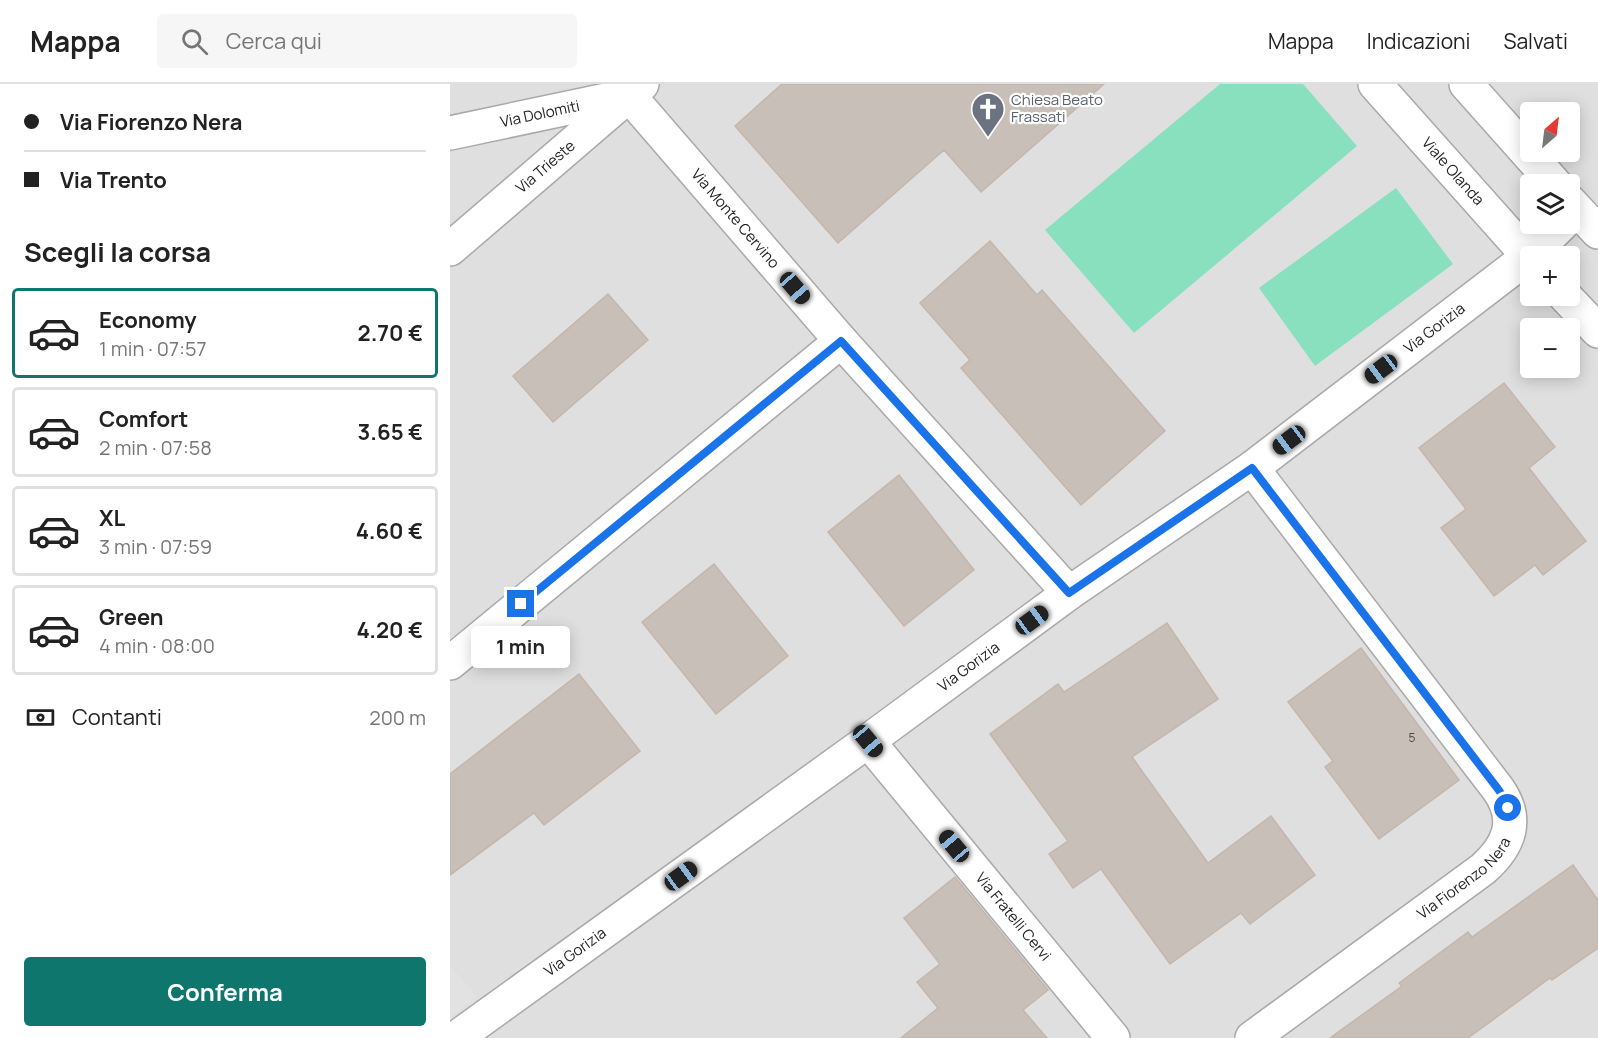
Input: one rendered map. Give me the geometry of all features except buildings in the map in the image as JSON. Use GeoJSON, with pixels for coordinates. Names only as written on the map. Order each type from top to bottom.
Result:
{"type":"FeatureCollection","features":[{"type":"Feature","properties":{"kind":"street","name":"Viale Olanda"},"geometry":{"type":"LineString","coordinates":[[1375,84],[1520,247]]}},
{"type":"Feature","properties":{"kind":"street"},"geometry":{"type":"LineString","coordinates":[[1466,84],[1546,174]]}},
{"type":"Feature","properties":{"kind":"street","name":"Via Dolomiti"},"geometry":{"type":"LineString","coordinates":[[450,133],[630,88]]}},
{"type":"Feature","properties":{"kind":"street","name":"Via Trieste"},"geometry":{"type":"LineString","coordinates":[[450,249],[630,88]]}},
{"type":"Feature","properties":{"kind":"street","name":"Via Monte Cervino"},"geometry":{"type":"LineString","coordinates":[[630,88],[841,341],[1069,593]]}},
{"type":"Feature","properties":{"kind":"street","name":"Via Gorizia"},"geometry":{"type":"LineString","coordinates":[[1541,246],[1555,234]]}},
{"type":"Feature","properties":{"kind":"street","name":"Via Gorizia"},"geometry":{"type":"LineString","coordinates":[[456,1038],[1069,593],[1252,468],[1520,264]]}},
{"type":"Feature","properties":{"kind":"street"},"geometry":{"type":"LineString","coordinates":[[1574,306],[1598,331]]}},
{"type":"Feature","properties":{"kind":"street"},"geometry":{"type":"LineString","coordinates":[[450,663],[841,341]]}},
{"type":"Feature","properties":{"kind":"street","name":"Via Fiorenzo Nera"},"geometry":{"type":"LineString","coordinates":[[1252,468],[1498,789],[1504,798],[1510,818],[1510,829],[1493,860],[1483,869],[1252,1038]]}},
{"type":"Feature","properties":{"kind":"street","name":"Via Fratelli Cervi"},"geometry":{"type":"LineString","coordinates":[[868,741],[1113,1038]]}},
{"type":"Feature","properties":{"kind":"shaded area"},"geometry":{"type":"Polygon","coordinates":[[[450,84],[1598,84],[1598,1038],[450,1038],[450,84]]]}},
{"type":"Feature","properties":{"kind":"shaded area"},"geometry":{"type":"Polygon","coordinates":[[[450,965],[477,997],[450,1018],[450,965]]]}},
{"type":"Feature","properties":{"kind":"green space"},"geometry":{"type":"Polygon","coordinates":[[[1220,84],[1303,84],[1357,146],[1134,333],[1045,230],[1220,84]]]}},
{"type":"Feature","properties":{"kind":"green space"},"geometry":{"type":"Polygon","coordinates":[[[1396,188],[1453,264],[1315,366],[1259,288],[1396,188]]]}},
{"type":"Feature","properties":{"kind":"place","name":"Chiesa Beato Frassati"},"geometry":{"type":"Point","coordinates":[988,138]}},
{"type":"Feature","properties":{"kind":"route"},"geometry":{"type":"LineString","coordinates":[[521,604],[841,341],[1069,593],[1252,468],[1498,789],[1508,808]]}}]}
